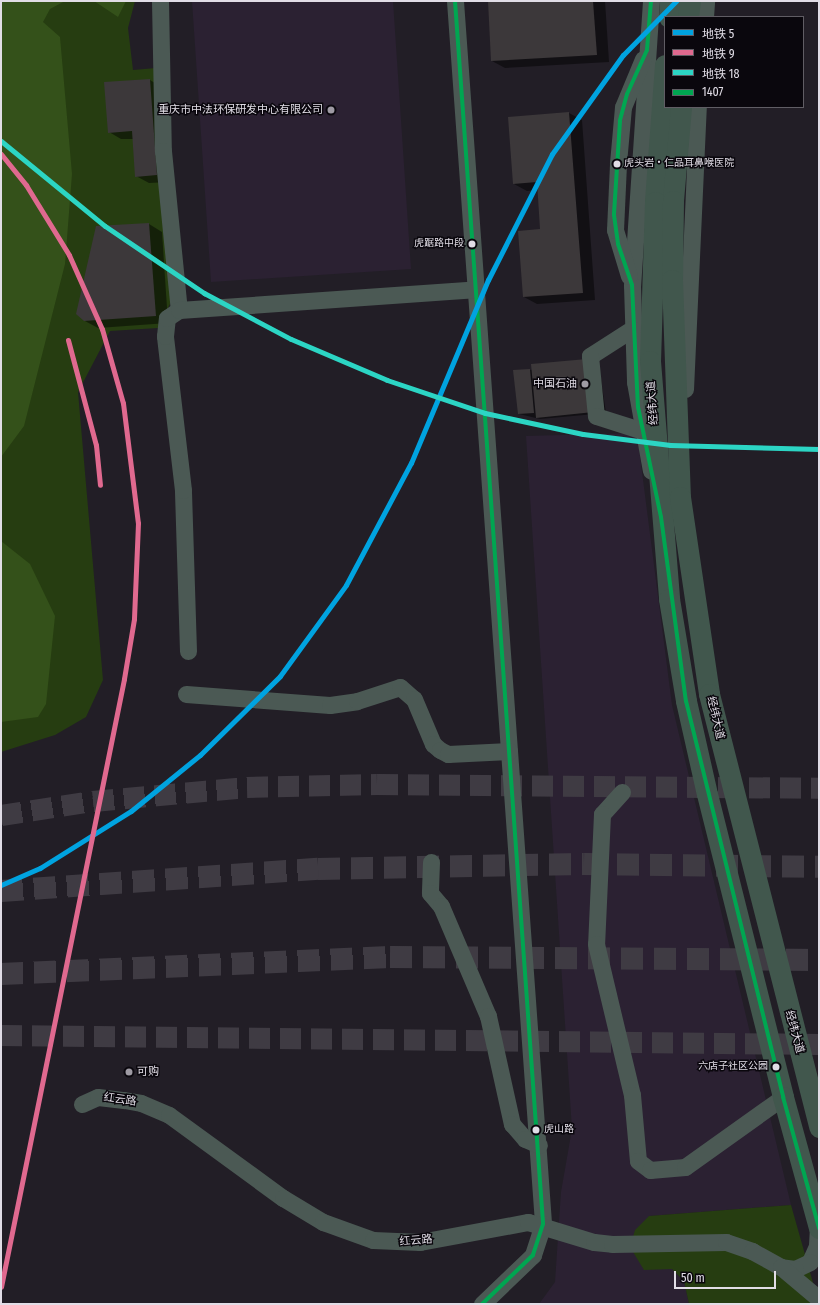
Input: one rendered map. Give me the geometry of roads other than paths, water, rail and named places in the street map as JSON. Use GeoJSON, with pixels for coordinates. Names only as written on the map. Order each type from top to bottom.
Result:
{"type":"FeatureCollection","features":[{"type":"Feature","properties":{"kind":"main road"},"geometry":{"type":"LineString","coordinates":[[669,16],[670,1]]}},
{"type":"Feature","properties":{"kind":"main road"},"geometry":{"type":"LineString","coordinates":[[688,16],[690,1]]}},
{"type":"Feature","properties":{"kind":"main road","name":"经纬大道"},"geometry":{"type":"LineString","coordinates":[[664,82],[650,318],[661,517],[686,701],[783,1097],[819,1227]]}},
{"type":"Feature","properties":{"kind":"main road","name":"经纬大道"},"geometry":{"type":"LineString","coordinates":[[681,108],[673,201],[672,280],[680,497],[709,694],[819,1127]]}},
{"type":"Feature","properties":{"kind":"street"},"geometry":{"type":"LineString","coordinates":[[160,1],[163,151],[179,310]]}},
{"type":"Feature","properties":{"kind":"street"},"geometry":{"type":"LineString","coordinates":[[455,1],[539,1145],[543,1224],[533,1255],[482,1304]]}},
{"type":"Feature","properties":{"kind":"street"},"geometry":{"type":"LineString","coordinates":[[651,1],[632,286],[632,329],[643,431],[661,517]]}},
{"type":"Feature","properties":{"kind":"street"},"geometry":{"type":"LineString","coordinates":[[705,16],[706,1]]}},
{"type":"Feature","properties":{"kind":"street"},"geometry":{"type":"LineString","coordinates":[[680,497],[698,108]]}},
{"type":"Feature","properties":{"kind":"street"},"geometry":{"type":"LineString","coordinates":[[188,652],[183,490],[165,326],[167,318],[179,310],[477,289]]}},
{"type":"Feature","properties":{"kind":"street"},"geometry":{"type":"LineString","coordinates":[[632,329],[590,356],[595,408],[596,416],[643,431]]}},
{"type":"Feature","properties":{"kind":"street"},"geometry":{"type":"LineString","coordinates":[[186,694],[330,705],[357,702],[400,687],[414,700],[433,744],[440,750],[448,754],[509,751]]}},
{"type":"Feature","properties":{"kind":"street"},"geometry":{"type":"LineString","coordinates":[[622,792],[602,814],[596,944],[632,1095],[638,1160],[650,1170],[685,1167],[783,1097]]}},
{"type":"Feature","properties":{"kind":"street"},"geometry":{"type":"LineString","coordinates":[[431,862],[430,893],[441,906],[488,1016],[512,1124],[525,1139],[539,1145]]}},
{"type":"Feature","properties":{"kind":"street","name":"红云路"},"geometry":{"type":"LineString","coordinates":[[82,1104],[98,1097],[124,1100],[141,1103],[169,1115],[283,1198],[323,1222],[372,1240],[420,1242],[514,1222],[543,1224],[594,1242],[612,1244],[726,1242],[752,1251],[781,1267],[819,1299]]}},
{"type":"Feature","properties":{"kind":"street"},"geometry":{"type":"LineString","coordinates":[[781,1267],[795,1268],[810,1262],[816,1251],[819,1227]]}},
{"type":"Feature","properties":{"kind":"tunnel"},"geometry":{"type":"LineString","coordinates":[[1,815],[93,801],[247,787],[377,784],[819,788]]}},
{"type":"Feature","properties":{"kind":"tunnel"},"geometry":{"type":"LineString","coordinates":[[1,891],[318,869],[584,864],[819,867]]}},
{"type":"Feature","properties":{"kind":"tunnel"},"geometry":{"type":"LineString","coordinates":[[1,974],[390,957],[819,960]]}},
{"type":"Feature","properties":{"kind":"tunnel"},"geometry":{"type":"LineString","coordinates":[[1,1035],[819,1044]]}},
{"type":"Feature","properties":{"kind":"metro line","name":"5"},"geometry":{"type":"LineString","coordinates":[[1,885],[40,868],[131,811],[200,755],[280,676],[346,585],[411,463],[488,280],[552,154],[623,55],[676,1]]}},
{"type":"Feature","properties":{"kind":"metro line","name":"18"},"geometry":{"type":"LineString","coordinates":[[1,141],[105,226],[204,293],[291,339],[387,380],[485,413],[583,434],[670,445],[819,449]]}},
{"type":"Feature","properties":{"kind":"metro line","name":"9"},"geometry":{"type":"LineString","coordinates":[[1,154],[26,185],[69,255],[102,329],[123,403],[138,523],[134,619],[124,679],[1,1287]]}},
{"type":"Feature","properties":{"kind":"metro line","name":"9"},"geometry":{"type":"LineString","coordinates":[[68,340],[96,445],[100,485]]}},
{"type":"Feature","properties":{"kind":"place","name":"重庆市中法环保研发中心有限公司"},"geometry":{"type":"Point","coordinates":[331,110]}},
{"type":"Feature","properties":{"kind":"place","name":"虎头岩‧仁品耳鼻喉医院"},"geometry":{"type":"Point","coordinates":[617,164]}},
{"type":"Feature","properties":{"kind":"place","name":"虎踞路中段"},"geometry":{"type":"Point","coordinates":[472,244]}},
{"type":"Feature","properties":{"kind":"place","name":"中国石油"},"geometry":{"type":"Point","coordinates":[585,384]}},
{"type":"Feature","properties":{"kind":"place","name":"六店子社区公园"},"geometry":{"type":"Point","coordinates":[776,1067]}},
{"type":"Feature","properties":{"kind":"place","name":"可购"},"geometry":{"type":"Point","coordinates":[129,1072]}},
{"type":"Feature","properties":{"kind":"place","name":"虎山路"},"geometry":{"type":"Point","coordinates":[536,1130]}}]}
